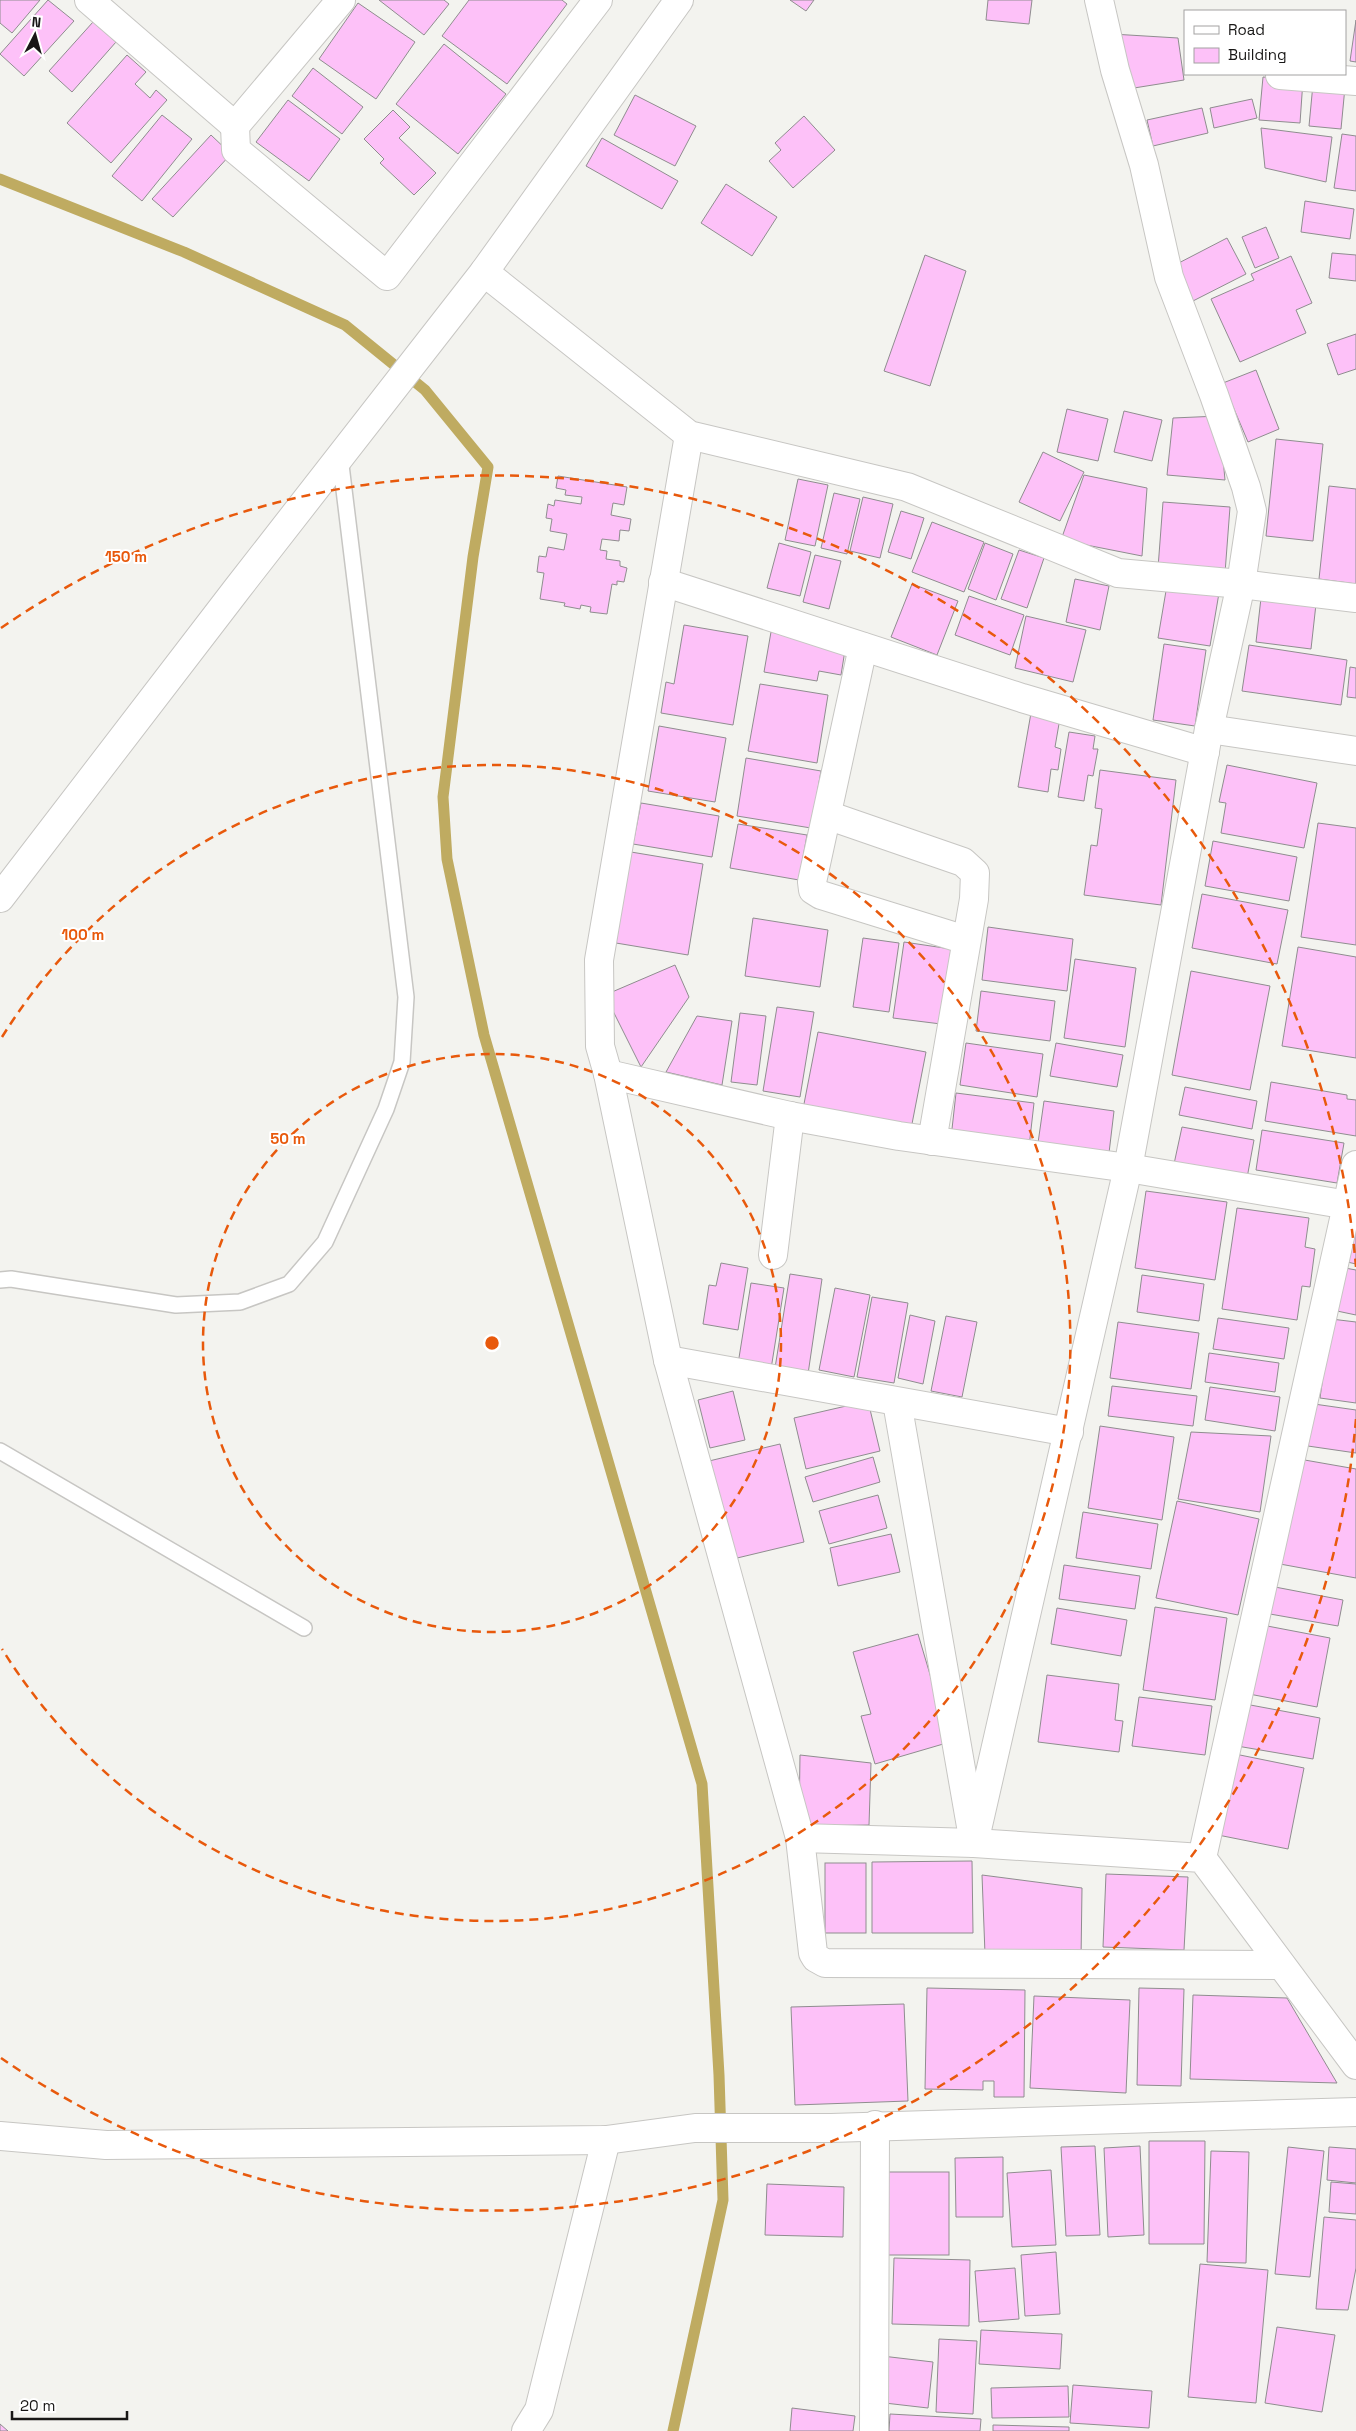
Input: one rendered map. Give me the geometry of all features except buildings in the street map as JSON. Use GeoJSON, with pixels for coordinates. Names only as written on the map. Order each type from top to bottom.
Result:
{"type":"FeatureCollection","features":[{"type":"Feature","properties":{"kind":"street"},"geometry":{"type":"LineString","coordinates":[[89,0],[235,126]]}},
{"type":"Feature","properties":{"kind":"street"},"geometry":{"type":"LineString","coordinates":[[336,1],[235,126],[236,150],[387,276],[598,0]]}},
{"type":"Feature","properties":{"kind":"street"},"geometry":{"type":"LineString","coordinates":[[0,898],[484,272],[679,0]]}},
{"type":"Feature","properties":{"kind":"street"},"geometry":{"type":"LineString","coordinates":[[974,1843],[1128,1168],[1207,740],[1241,584],[1252,511],[1246,487],[1214,395],[1168,277],[1144,164],[1115,70],[1099,0]]}},
{"type":"Feature","properties":{"kind":"street"},"geometry":{"type":"LineString","coordinates":[[1291,75],[1356,81]]}},
{"type":"Feature","properties":{"kind":"street"},"geometry":{"type":"LineString","coordinates":[[484,272],[689,435],[908,487],[1118,572],[1356,598]]}},
{"type":"Feature","properties":{"kind":"street"},"geometry":{"type":"LineString","coordinates":[[689,435],[598,960],[600,1046],[608,1074],[668,1360],[800,1838],[814,1953],[816,1958],[825,1963],[1281,1965]]}},
{"type":"Feature","properties":{"kind":"street"},"geometry":{"type":"LineString","coordinates":[[663,582],[863,647],[1207,740],[1356,751]]}},
{"type":"Feature","properties":{"kind":"street"},"geometry":{"type":"LineString","coordinates":[[863,647],[812,882],[813,890],[820,895],[966,940]]}},
{"type":"Feature","properties":{"kind":"street"},"geometry":{"type":"LineString","coordinates":[[827,815],[963,862],[975,873],[976,880],[932,1141]]}},
{"type":"Feature","properties":{"kind":"street"},"geometry":{"type":"LineString","coordinates":[[608,1074],[790,1116],[932,1141],[1128,1168],[1348,1205]]}},
{"type":"Feature","properties":{"kind":"street"},"geometry":{"type":"LineString","coordinates":[[773,1255],[790,1116]]}},
{"type":"Feature","properties":{"kind":"street"},"geometry":{"type":"LineString","coordinates":[[1356,1165],[1202,1858],[1356,2065]]}},
{"type":"Feature","properties":{"kind":"street"},"geometry":{"type":"LineString","coordinates":[[668,1360],[1069,1432]]}},
{"type":"Feature","properties":{"kind":"street"},"geometry":{"type":"LineString","coordinates":[[897,1402],[974,1843]]}},
{"type":"Feature","properties":{"kind":"street"},"geometry":{"type":"LineString","coordinates":[[800,1838],[974,1843],[1202,1858]]}},
{"type":"Feature","properties":{"kind":"street"},"geometry":{"type":"LineString","coordinates":[[0,2136],[106,2145],[606,2140],[695,2128],[807,2127],[1356,2112]]}},
{"type":"Feature","properties":{"kind":"street"},"geometry":{"type":"LineString","coordinates":[[874,2431],[875,2125]]}},
{"type":"Feature","properties":{"kind":"street"},"geometry":{"type":"LineString","coordinates":[[526,2431],[539,2410],[606,2140]]}},
{"type":"Feature","properties":{"kind":"lane"},"geometry":{"type":"LineString","coordinates":[[0,1280],[11,1279],[176,1305],[240,1302],[289,1284],[325,1242],[386,1109],[402,1062],[406,997],[340,456]]}},
{"type":"Feature","properties":{"kind":"lane"},"geometry":{"type":"LineString","coordinates":[[0,1451],[304,1628]]}},
{"type":"Feature","properties":{"kind":"waterway"},"geometry":{"type":"LineString","coordinates":[[0,179],[184,252],[345,325],[425,390],[488,467],[473,557],[443,797],[447,859],[484,1035],[702,1784],[719,2075],[723,2200],[673,2431]]}}]}
